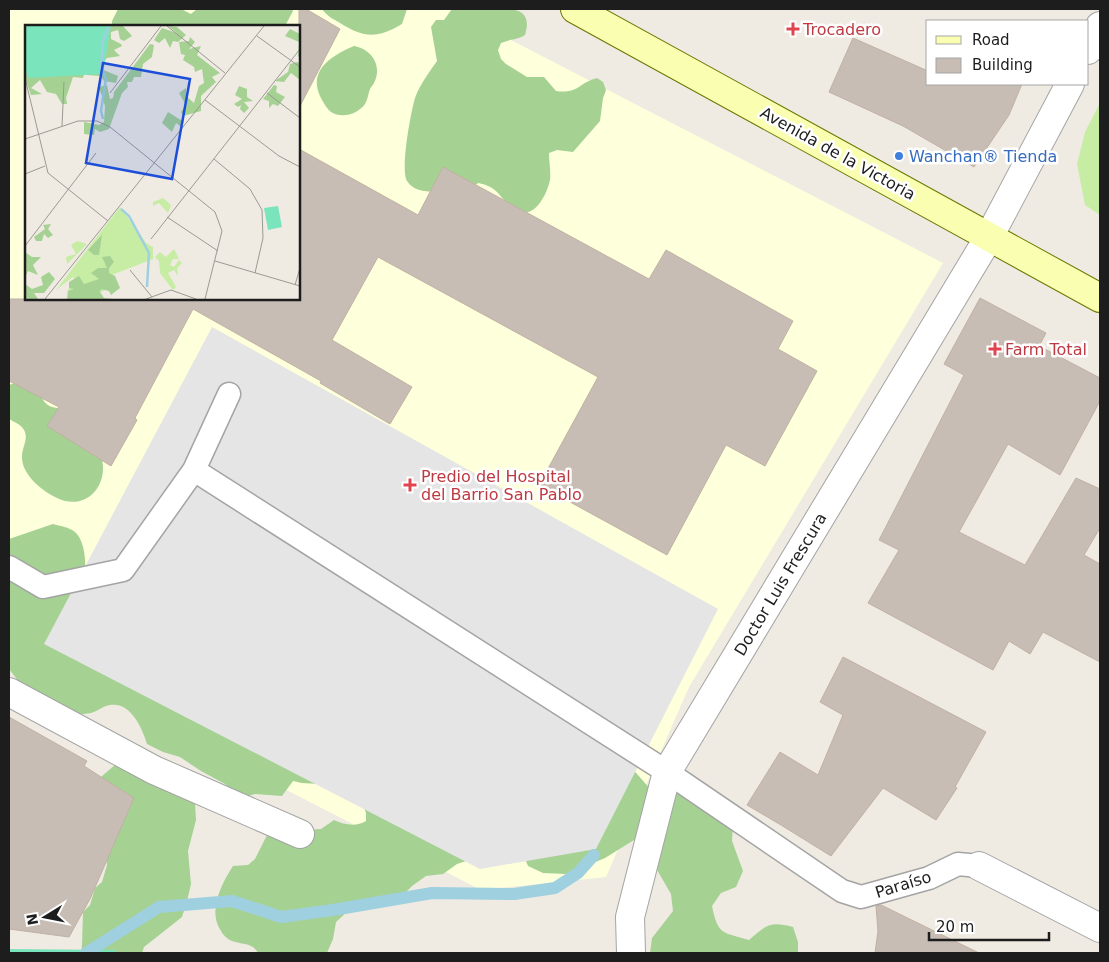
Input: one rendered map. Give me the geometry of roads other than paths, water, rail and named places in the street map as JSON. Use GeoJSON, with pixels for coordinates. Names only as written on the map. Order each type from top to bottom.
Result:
{"type":"FeatureCollection","features":[{"type":"Feature","properties":{"kind":"main road","name":"Avenida de la Victoria"},"geometry":{"type":"LineString","coordinates":[[575,9],[1100,298]]}},
{"type":"Feature","properties":{"kind":"street"},"geometry":{"type":"LineString","coordinates":[[1089,48],[1100,26]]}},
{"type":"Feature","properties":{"kind":"street","name":"Doctor Luis Frescura"},"geometry":{"type":"LineString","coordinates":[[631,953],[630,917],[667,772],[989,237],[1069,85]]}},
{"type":"Feature","properties":{"kind":"street"},"geometry":{"type":"LineString","coordinates":[[9,692],[154,770],[300,834]]}},
{"type":"Feature","properties":{"kind":"street","name":"Paraíso"},"geometry":{"type":"LineString","coordinates":[[979,866],[1100,928]]}},
{"type":"Feature","properties":{"kind":"lane"},"geometry":{"type":"LineString","coordinates":[[9,567],[43,587],[123,570],[194,470],[229,394]]}},
{"type":"Feature","properties":{"kind":"lane","name":"Paraíso"},"geometry":{"type":"LineString","coordinates":[[194,470],[667,772],[842,891],[861,897],[929,878],[958,864],[979,866]]}},
{"type":"Feature","properties":{"kind":"waterway"},"geometry":{"type":"LineString","coordinates":[[86,953],[159,907],[232,901],[281,917],[432,893],[514,894],[555,888],[578,873],[594,855]]}},
{"type":"Feature","properties":{"kind":"place","name":"Trocadero"},"geometry":{"type":"Point","coordinates":[793,29]}},
{"type":"Feature","properties":{"kind":"place","name":"Wanchan® Tienda"},"geometry":{"type":"Point","coordinates":[899,156]}},
{"type":"Feature","properties":{"kind":"place","name":"Farm Total"},"geometry":{"type":"Point","coordinates":[995,349]}},
{"type":"Feature","properties":{"kind":"place","name":"Predio del Hospital del Barrio San Pablo"},"geometry":{"type":"Point","coordinates":[410,485]}}]}
